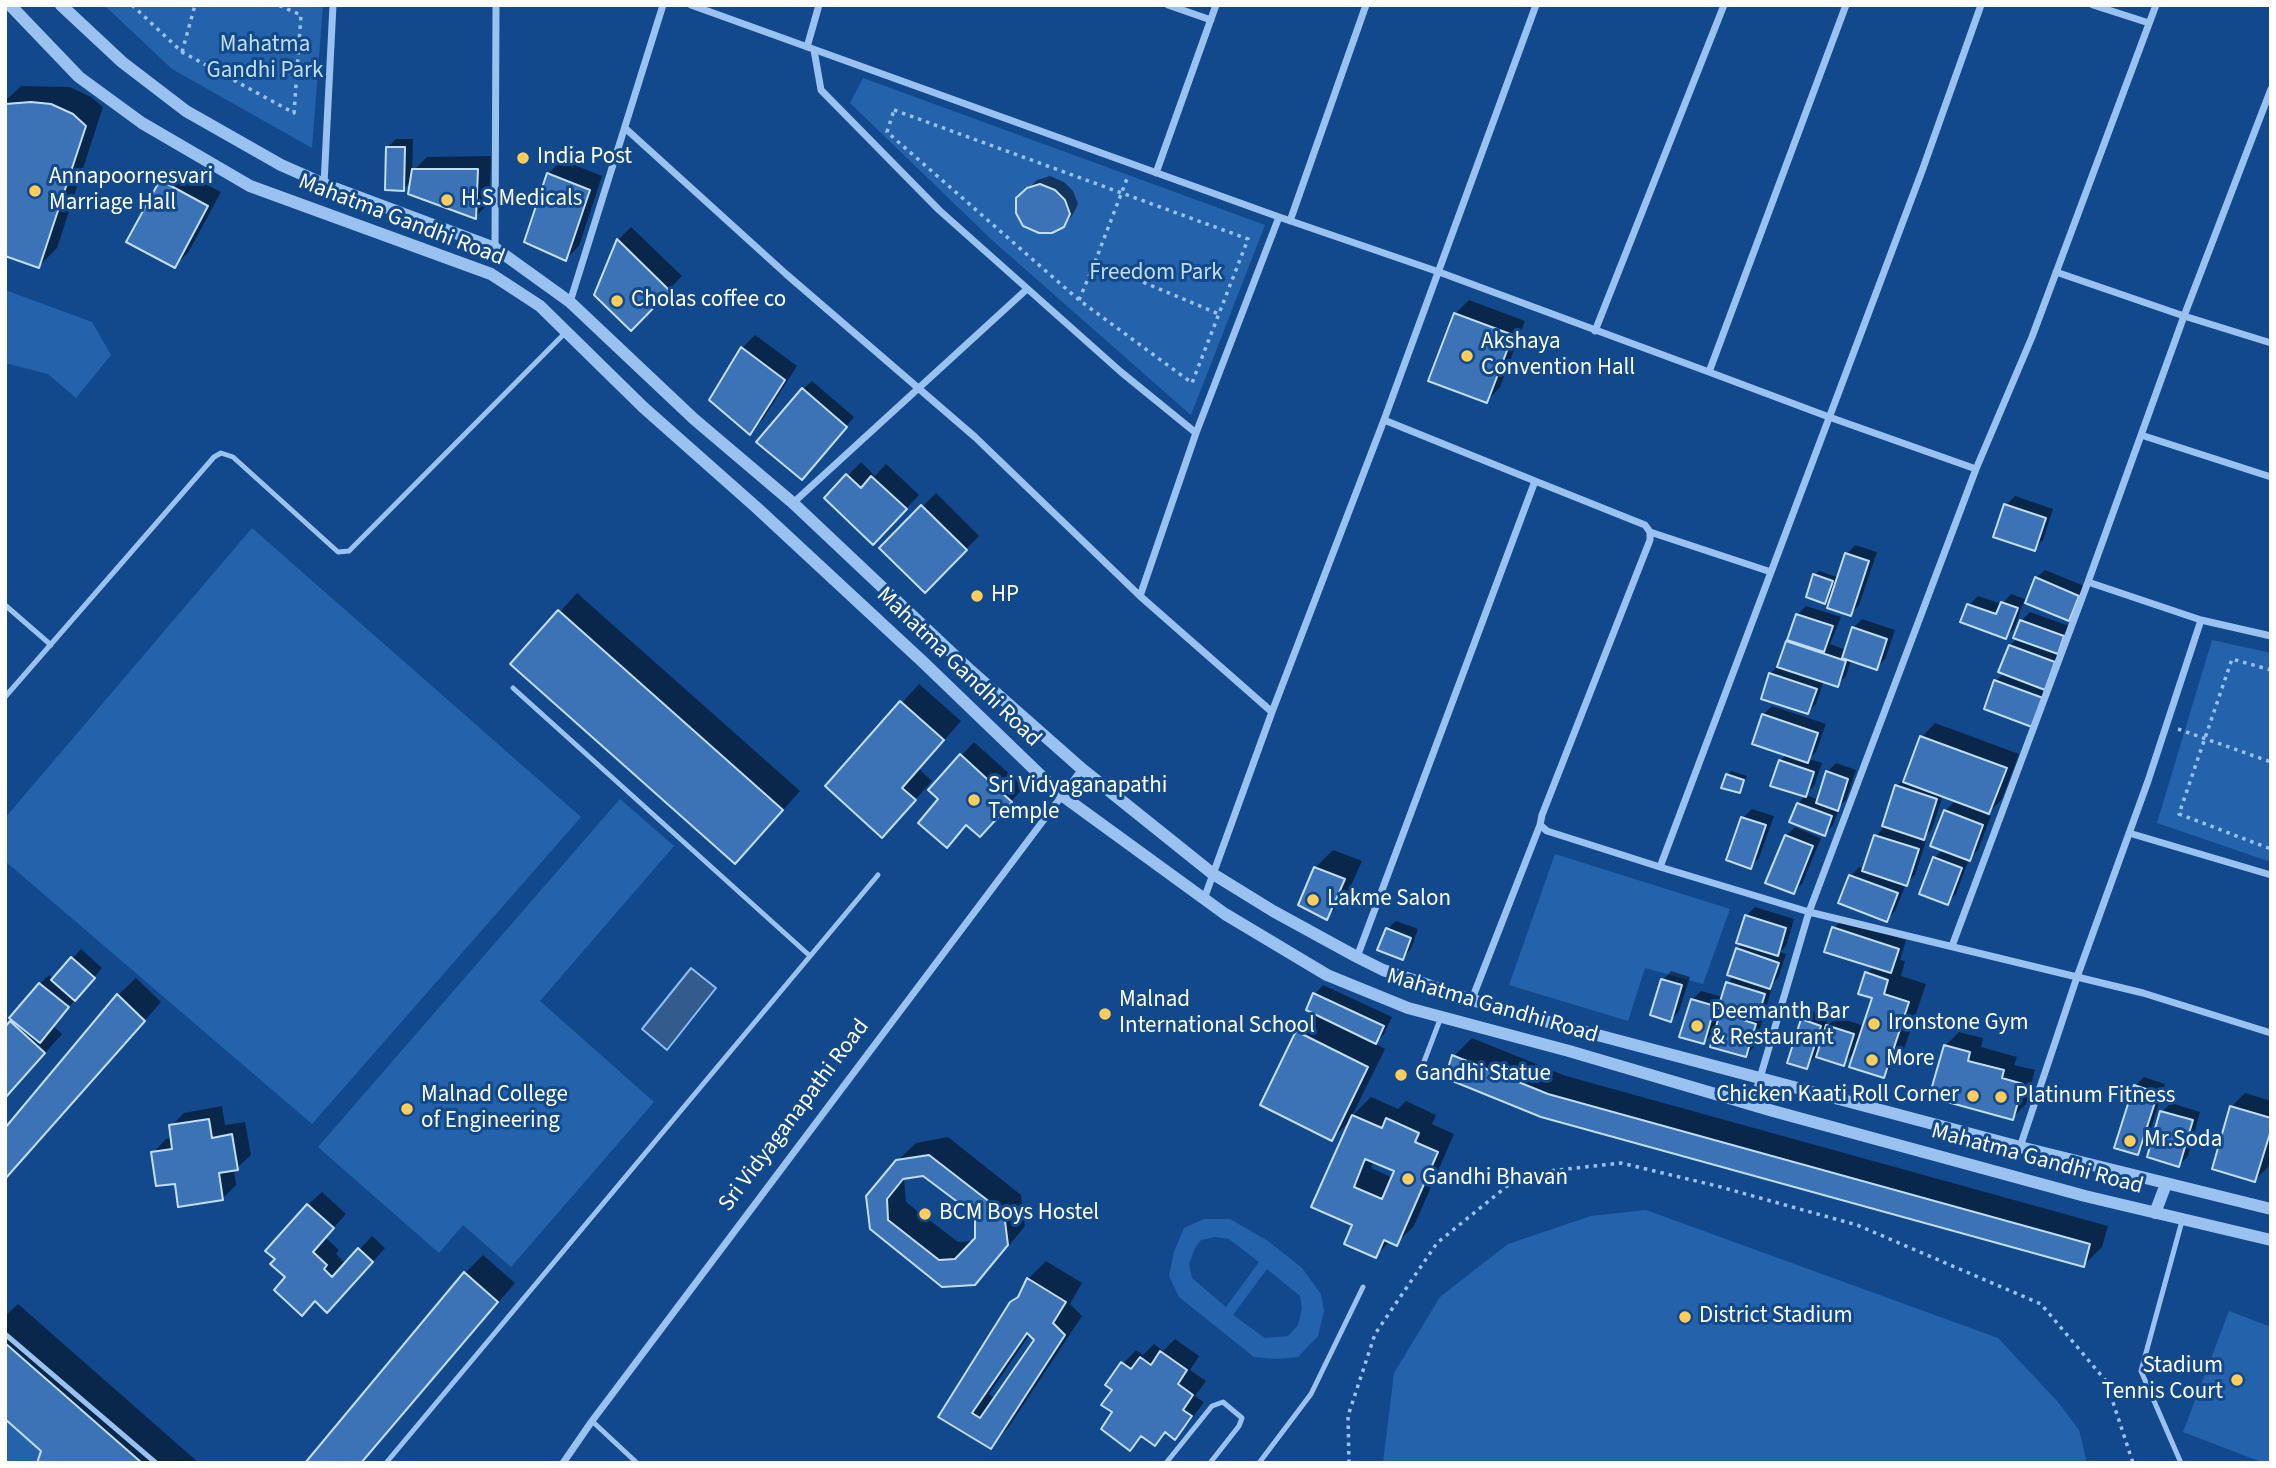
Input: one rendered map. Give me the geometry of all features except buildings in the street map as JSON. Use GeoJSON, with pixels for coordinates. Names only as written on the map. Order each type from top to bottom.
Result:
{"type":"FeatureCollection","features":[{"type":"Feature","properties":{"kind":"street","name":"Mahatma Gandhi Road"},"geometry":{"type":"LineString","coordinates":[[10,5],[79,77],[142,124],[250,186],[491,274],[540,306],[643,407],[923,662],[1060,794],[1225,914],[1327,975],[1408,1008],[1752,1105],[2021,1179],[2271,1240]]}},
{"type":"Feature","properties":{"kind":"street","name":"Mahatma Gandhi Road"},"geometry":{"type":"LineString","coordinates":[[61,5],[122,62],[186,111],[281,165],[324,184],[495,248],[570,302],[694,419],[793,503],[971,671],[1082,768],[1213,874],[1357,957],[1383,971],[1472,999],[1759,1079],[2271,1209]]}},
{"type":"Feature","properties":{"kind":"street"},"geometry":{"type":"LineString","coordinates":[[324,184],[333,5]]}},
{"type":"Feature","properties":{"kind":"street"},"geometry":{"type":"LineString","coordinates":[[491,274],[495,248],[496,5]]}},
{"type":"Feature","properties":{"kind":"street"},"geometry":{"type":"LineString","coordinates":[[570,302],[663,5]]}},
{"type":"Feature","properties":{"kind":"street"},"geometry":{"type":"LineString","coordinates":[[691,5],[1439,272],[1976,469]]}},
{"type":"Feature","properties":{"kind":"street"},"geometry":{"type":"LineString","coordinates":[[819,5],[811,48],[821,90],[939,210],[1121,372],[1196,433]]}},
{"type":"Feature","properties":{"kind":"street"},"geometry":{"type":"LineString","coordinates":[[1168,5],[1211,20]]}},
{"type":"Feature","properties":{"kind":"street"},"geometry":{"type":"LineString","coordinates":[[1156,173],[1216,5]]}},
{"type":"Feature","properties":{"kind":"street"},"geometry":{"type":"LineString","coordinates":[[1290,221],[1366,5]]}},
{"type":"Feature","properties":{"kind":"street"},"geometry":{"type":"LineString","coordinates":[[1204,899],[1536,5]]}},
{"type":"Feature","properties":{"kind":"street"},"geometry":{"type":"LineString","coordinates":[[1595,331],[1724,5]]}},
{"type":"Feature","properties":{"kind":"street"},"geometry":{"type":"LineString","coordinates":[[1709,372],[1846,5]]}},
{"type":"Feature","properties":{"kind":"street"},"geometry":{"type":"LineString","coordinates":[[1660,867],[1923,171],[1981,5]]}},
{"type":"Feature","properties":{"kind":"street"},"geometry":{"type":"LineString","coordinates":[[2093,5],[2149,23]]}},
{"type":"Feature","properties":{"kind":"street"},"geometry":{"type":"LineString","coordinates":[[1752,1105],[1809,912],[1976,469],[2032,337],[2156,5]]}},
{"type":"Feature","properties":{"kind":"street"},"geometry":{"type":"LineString","coordinates":[[1952,946],[2184,316],[2271,89]]}},
{"type":"Feature","properties":{"kind":"street"},"geometry":{"type":"LineString","coordinates":[[625,128],[786,274],[975,437],[1140,596],[1272,712]]}},
{"type":"Feature","properties":{"kind":"street"},"geometry":{"type":"LineString","coordinates":[[1140,596],[1196,433],[1279,217]]}},
{"type":"Feature","properties":{"kind":"street"},"geometry":{"type":"LineString","coordinates":[[2056,272],[2271,343]]}},
{"type":"Feature","properties":{"kind":"street"},"geometry":{"type":"LineString","coordinates":[[793,503],[1027,289]]}},
{"type":"Feature","properties":{"kind":"street"},"geometry":{"type":"LineString","coordinates":[[584,349],[600,330]]}},
{"type":"Feature","properties":{"kind":"street"},"geometry":{"type":"LineString","coordinates":[[1384,420],[1645,525],[1650,532],[1650,540],[1472,999]]}},
{"type":"Feature","properties":{"kind":"street"},"geometry":{"type":"LineString","coordinates":[[2141,435],[2271,477]]}},
{"type":"Feature","properties":{"kind":"street"},"geometry":{"type":"LineString","coordinates":[[1357,957],[1535,481]]}},
{"type":"Feature","properties":{"kind":"street"},"geometry":{"type":"LineString","coordinates":[[1650,532],[1771,572]]}},
{"type":"Feature","properties":{"kind":"street"},"geometry":{"type":"LineString","coordinates":[[2088,582],[2201,620],[2271,636]]}},
{"type":"Feature","properties":{"kind":"street"},"geometry":{"type":"LineString","coordinates":[[2020,1147],[2201,620]]}},
{"type":"Feature","properties":{"kind":"street","name":"Sri Vidyaganapathi Road"},"geometry":{"type":"LineString","coordinates":[[563,1463],[1082,768]]}},
{"type":"Feature","properties":{"kind":"street"},"geometry":{"type":"LineString","coordinates":[[1540,825],[1547,831],[1809,912],[2143,993],[2271,1033]]}},
{"type":"Feature","properties":{"kind":"street"},"geometry":{"type":"LineString","coordinates":[[2129,833],[2271,875]]}},
{"type":"Feature","properties":{"kind":"street"},"geometry":{"type":"LineString","coordinates":[[2155,1213],[2166,1184]]}},
{"type":"Feature","properties":{"kind":"lane"},"geometry":{"type":"LineString","coordinates":[[5,697],[214,457],[221,453],[233,457],[338,552],[349,551],[566,332]]}},
{"type":"Feature","properties":{"kind":"lane"},"geometry":{"type":"LineString","coordinates":[[5,605],[51,645]]}},
{"type":"Feature","properties":{"kind":"lane"},"geometry":{"type":"LineString","coordinates":[[513,688],[810,956]]}},
{"type":"Feature","properties":{"kind":"lane"},"geometry":{"type":"LineString","coordinates":[[386,1463],[878,875]]}},
{"type":"Feature","properties":{"kind":"lane"},"geometry":{"type":"LineString","coordinates":[[1422,1067],[1441,1017]]}},
{"type":"Feature","properties":{"kind":"lane"},"geometry":{"type":"LineString","coordinates":[[2181,1463],[2141,1371],[2182,1219]]}},
{"type":"Feature","properties":{"kind":"lane"},"geometry":{"type":"LineString","coordinates":[[1259,1463],[1311,1394],[1363,1287]]}},
{"type":"Feature","properties":{"kind":"lane"},"geometry":{"type":"LineString","coordinates":[[5,1334],[156,1463]]}},
{"type":"Feature","properties":{"kind":"lane"},"geometry":{"type":"LineString","coordinates":[[1166,1463],[1212,1406],[1223,1402],[1242,1418],[1239,1426],[1210,1463]]}},
{"type":"Feature","properties":{"kind":"lane"},"geometry":{"type":"LineString","coordinates":[[592,1421],[637,1463]]}},
{"type":"Feature","properties":{"kind":"path"},"geometry":{"type":"LineString","coordinates":[[132,5],[182,52],[294,113],[301,15],[278,5]]}},
{"type":"Feature","properties":{"kind":"path"},"geometry":{"type":"LineString","coordinates":[[182,52],[195,5]]}},
{"type":"Feature","properties":{"kind":"path"},"geometry":{"type":"LineString","coordinates":[[894,110],[1121,193],[1248,239],[1192,383],[1079,300],[887,132],[894,110]]}},
{"type":"Feature","properties":{"kind":"path"},"geometry":{"type":"LineString","coordinates":[[1079,300],[1132,164]]}},
{"type":"Feature","properties":{"kind":"path"},"geometry":{"type":"LineString","coordinates":[[1095,262],[1219,314]]}},
{"type":"Feature","properties":{"kind":"path"},"geometry":{"type":"LineString","coordinates":[[2271,670],[2232,659],[2179,814],[2271,849]]}},
{"type":"Feature","properties":{"kind":"path"},"geometry":{"type":"LineString","coordinates":[[2166,725],[2271,762]]}},
{"type":"Feature","properties":{"kind":"path"},"geometry":{"type":"LineString","coordinates":[[1349,1463],[1348,1416],[1374,1334],[1437,1242],[1522,1174],[1621,1163],[1717,1186],[1857,1226],[2041,1304],[2106,1381],[2133,1463]]}},
{"type":"Feature","properties":{"kind":"green space","name":"Mahatma Gandhi Park"},"geometry":{"type":"Polygon","coordinates":[[[104,5],[323,5],[312,148],[172,69],[104,5]]]}},
{"type":"Feature","properties":{"kind":"green space","name":"Freedom Park"},"geometry":{"type":"Polygon","coordinates":[[[863,78],[1265,225],[1191,415],[993,241],[850,103],[863,78]]]}},
{"type":"Feature","properties":{"kind":"green space"},"geometry":{"type":"Polygon","coordinates":[[[5,290],[92,322],[111,355],[76,398],[48,374],[5,363],[5,290]]]}},
{"type":"Feature","properties":{"kind":"green space"},"geometry":{"type":"Polygon","coordinates":[[[252,528],[581,817],[312,1124],[5,861],[5,818],[252,528]]]}},
{"type":"Feature","properties":{"kind":"green space"},"geometry":{"type":"Polygon","coordinates":[[[2212,640],[2271,653],[2271,862],[2157,823],[2212,640]]]}},
{"type":"Feature","properties":{"kind":"green space"},"geometry":{"type":"Polygon","coordinates":[[[620,799],[674,846],[540,1001],[654,1102],[511,1267],[463,1225],[439,1253],[318,1147],[620,799]]]}},
{"type":"Feature","properties":{"kind":"green space"},"geometry":{"type":"Polygon","coordinates":[[[1555,854],[1730,909],[1703,984],[1645,968],[1628,1021],[1509,985],[1555,854]]]}},
{"type":"Feature","properties":{"kind":"green space","name":"District Stadium"},"geometry":{"type":"Polygon","coordinates":[[[1646,1210],[1998,1338],[2058,1402],[2079,1430],[2087,1463],[1383,1463],[1394,1373],[1440,1297],[1508,1244],[1591,1216],[1646,1210]]]}},
{"type":"Feature","properties":{"kind":"green space"},"geometry":{"type":"Polygon","coordinates":[[[1204,1219],[1230,1219],[1268,1241],[1302,1268],[1321,1294],[1324,1311],[1318,1336],[1298,1357],[1254,1357],[1179,1297],[1169,1276],[1174,1252],[1184,1228],[1204,1219]],[[1215,1237],[1201,1240],[1189,1264],[1192,1278],[1226,1307],[1259,1262],[1229,1239],[1215,1237]],[[1267,1269],[1233,1315],[1265,1338],[1288,1336],[1298,1325],[1302,1309],[1300,1296],[1267,1269]]]}},
{"type":"Feature","properties":{"kind":"green space","name":"Stadium Tennis Court"},"geometry":{"type":"Polygon","coordinates":[[[2229,1311],[2271,1327],[2271,1463],[2264,1463],[2183,1432],[2229,1311]]]}},
{"type":"Feature","properties":{"kind":"green space"},"geometry":{"type":"Polygon","coordinates":[[[5,1419],[55,1463],[5,1463],[5,1419]]]}},
{"type":"Feature","properties":{"kind":"shaded area"},"geometry":{"type":"Polygon","coordinates":[[[691,968],[716,988],[667,1050],[642,1029],[691,968]]]}},
{"type":"Feature","properties":{"kind":"place","name":"India Post"},"geometry":{"type":"Point","coordinates":[523,158]}},
{"type":"Feature","properties":{"kind":"place","name":"Annapoornesvari Marriage Hall"},"geometry":{"type":"Point","coordinates":[35,191]}},
{"type":"Feature","properties":{"kind":"place","name":"H.S Medicals"},"geometry":{"type":"Point","coordinates":[447,200]}},
{"type":"Feature","properties":{"kind":"place","name":"Cholas coffee co"},"geometry":{"type":"Point","coordinates":[617,301]}},
{"type":"Feature","properties":{"kind":"place","name":"Akshaya Convention Hall"},"geometry":{"type":"Point","coordinates":[1467,356]}},
{"type":"Feature","properties":{"kind":"place","name":"HP"},"geometry":{"type":"Point","coordinates":[977,596]}},
{"type":"Feature","properties":{"kind":"place","name":"Sri Vidyaganapathi Temple"},"geometry":{"type":"Point","coordinates":[974,800]}},
{"type":"Feature","properties":{"kind":"place","name":"Lakme Salon"},"geometry":{"type":"Point","coordinates":[1313,900]}},
{"type":"Feature","properties":{"kind":"place","name":"Malnad International School"},"geometry":{"type":"Point","coordinates":[1105,1014]}},
{"type":"Feature","properties":{"kind":"place","name":"Ironstone Gym"},"geometry":{"type":"Point","coordinates":[1874,1024]}},
{"type":"Feature","properties":{"kind":"place","name":"Deemanth Bar & Restaurant"},"geometry":{"type":"Point","coordinates":[1697,1026]}},
{"type":"Feature","properties":{"kind":"place","name":"More"},"geometry":{"type":"Point","coordinates":[1872,1060]}},
{"type":"Feature","properties":{"kind":"place","name":"Gandhi Statue"},"geometry":{"type":"Point","coordinates":[1401,1075]}},
{"type":"Feature","properties":{"kind":"place","name":"Chicken Kaati Roll Corner"},"geometry":{"type":"Point","coordinates":[1973,1096]}},
{"type":"Feature","properties":{"kind":"place","name":"Platinum Fitness"},"geometry":{"type":"Point","coordinates":[2001,1097]}},
{"type":"Feature","properties":{"kind":"place","name":"Malnad College of Engineering"},"geometry":{"type":"Point","coordinates":[407,1109]}},
{"type":"Feature","properties":{"kind":"place","name":"Mr.Soda"},"geometry":{"type":"Point","coordinates":[2130,1141]}},
{"type":"Feature","properties":{"kind":"place","name":"Gandhi Bhavan"},"geometry":{"type":"Point","coordinates":[1408,1179]}},
{"type":"Feature","properties":{"kind":"place","name":"BCM Boys Hostel"},"geometry":{"type":"Point","coordinates":[925,1214]}},
{"type":"Feature","properties":{"kind":"place","name":"District Stadium"},"geometry":{"type":"Point","coordinates":[1685,1317]}},
{"type":"Feature","properties":{"kind":"place","name":"Stadium Tennis Court"},"geometry":{"type":"Point","coordinates":[2237,1380]}}]}
